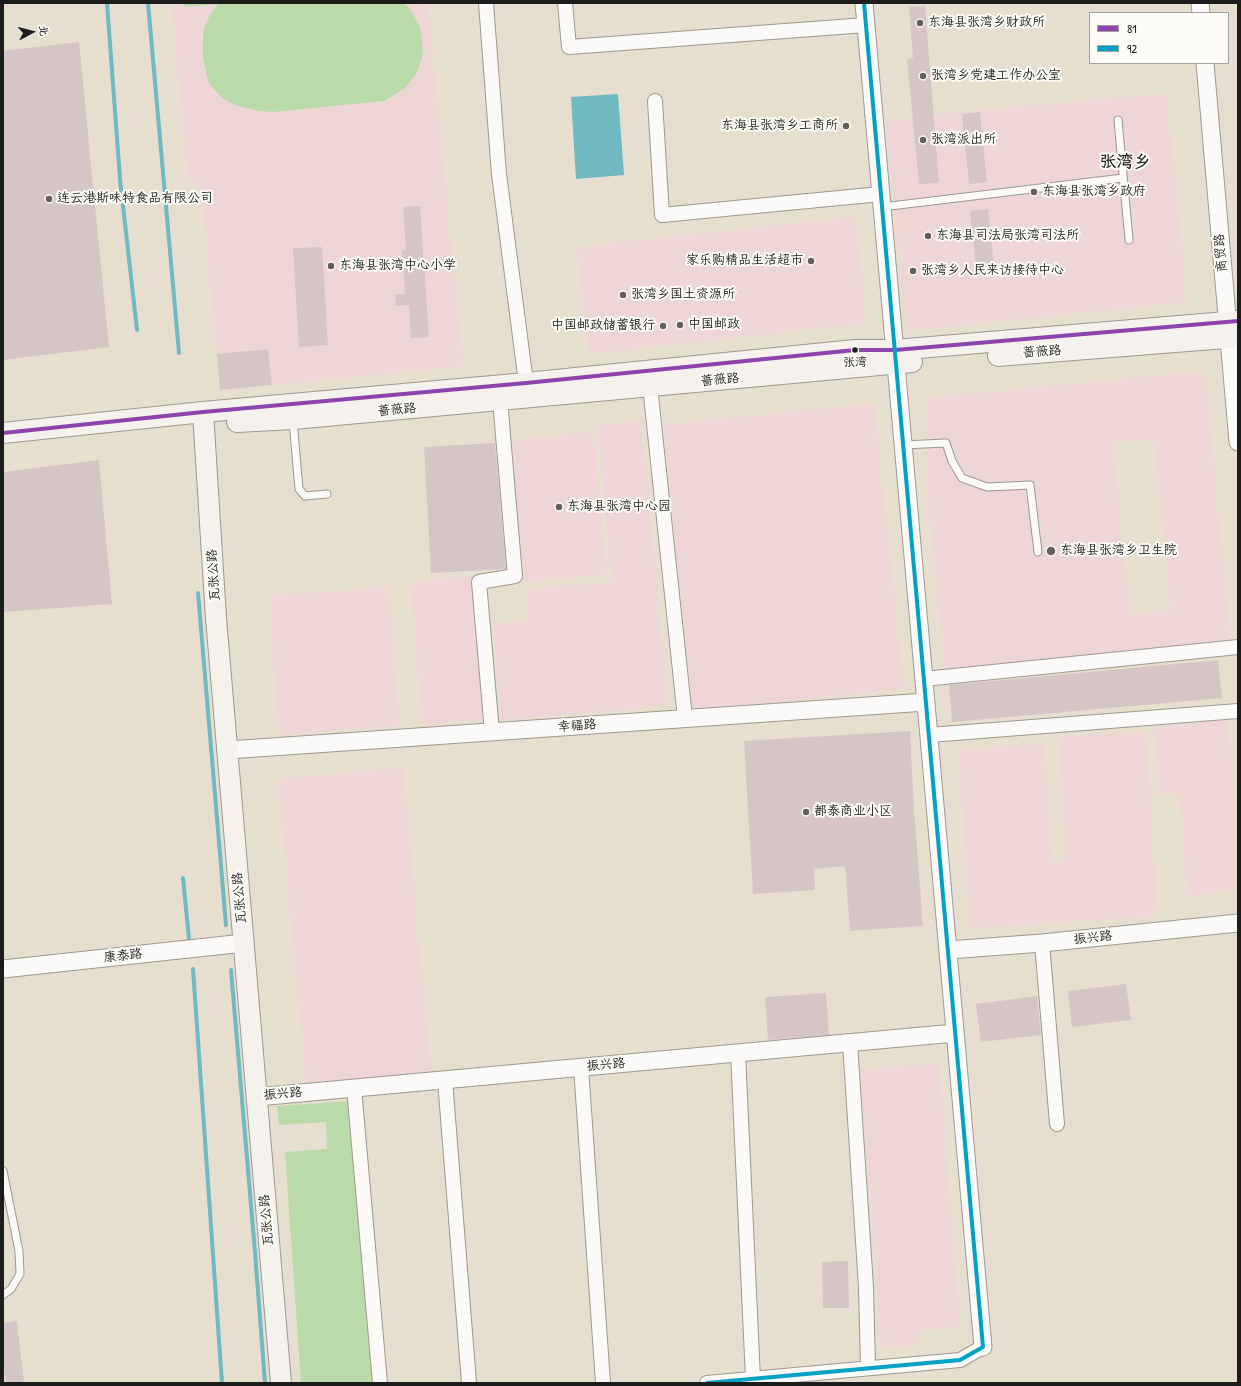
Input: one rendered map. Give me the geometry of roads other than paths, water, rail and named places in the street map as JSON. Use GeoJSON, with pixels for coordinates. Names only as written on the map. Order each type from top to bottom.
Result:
{"type":"FeatureCollection","features":[{"type":"Feature","properties":{"kind":"main road","name":"蔷薇路"},"geometry":{"type":"LineString","coordinates":[[203,412],[230,422],[293,419],[650,386],[895,357],[1233,330]]}},
{"type":"Feature","properties":{"kind":"main road","name":"蔷薇路"},"geometry":{"type":"LineString","coordinates":[[3,433],[203,412],[526,383],[855,350],[895,357]]}},
{"type":"Feature","properties":{"kind":"main road","name":"瓦张公路"},"geometry":{"type":"LineString","coordinates":[[203,412],[216,618],[281,1383]]}},
{"type":"Feature","properties":{"kind":"street"},"geometry":{"type":"LineString","coordinates":[[486,3],[499,174],[526,383]]}},
{"type":"Feature","properties":{"kind":"street"},"geometry":{"type":"LineString","coordinates":[[565,3],[569,47],[866,25]]}},
{"type":"Feature","properties":{"kind":"street"},"geometry":{"type":"LineString","coordinates":[[707,1383],[960,1360],[983,1347],[864,3]]}},
{"type":"Feature","properties":{"kind":"street","name":"商贸路"},"geometry":{"type":"LineString","coordinates":[[1205,64],[1233,330],[1238,442]]}},
{"type":"Feature","properties":{"kind":"street"},"geometry":{"type":"LineString","coordinates":[[655,101],[662,215],[881,201]]}},
{"type":"Feature","properties":{"kind":"street"},"geometry":{"type":"LineString","coordinates":[[650,386],[685,718]]}},
{"type":"Feature","properties":{"kind":"street"},"geometry":{"type":"LineString","coordinates":[[492,732],[479,582],[515,576],[500,400]]}},
{"type":"Feature","properties":{"kind":"street"},"geometry":{"type":"LineString","coordinates":[[924,679],[1238,647]]}},
{"type":"Feature","properties":{"kind":"street","name":"幸福路"},"geometry":{"type":"LineString","coordinates":[[228,750],[926,702]]}},
{"type":"Feature","properties":{"kind":"street"},"geometry":{"type":"LineString","coordinates":[[929,735],[1238,710]]}},
{"type":"Feature","properties":{"kind":"street","name":"振兴路"},"geometry":{"type":"LineString","coordinates":[[948,950],[1042,943],[1238,923]]}},
{"type":"Feature","properties":{"kind":"street","name":"康泰路"},"geometry":{"type":"LineString","coordinates":[[3,969],[244,943]]}},
{"type":"Feature","properties":{"kind":"street"},"geometry":{"type":"LineString","coordinates":[[1042,943],[1057,1124]]}},
{"type":"Feature","properties":{"kind":"street","name":"振兴路"},"geometry":{"type":"LineString","coordinates":[[257,1097],[955,1033]]}},
{"type":"Feature","properties":{"kind":"street"},"geometry":{"type":"LineString","coordinates":[[850,1043],[866,1287],[868,1368]]}},
{"type":"Feature","properties":{"kind":"street"},"geometry":{"type":"LineString","coordinates":[[738,1053],[753,1379]]}},
{"type":"Feature","properties":{"kind":"street"},"geometry":{"type":"LineString","coordinates":[[581,1067],[603,1383]]}},
{"type":"Feature","properties":{"kind":"street"},"geometry":{"type":"LineString","coordinates":[[445,1080],[469,1383]]}},
{"type":"Feature","properties":{"kind":"street"},"geometry":{"type":"LineString","coordinates":[[354,1088],[380,1383]]}},
{"type":"Feature","properties":{"kind":"lane"},"geometry":{"type":"LineString","coordinates":[[1118,120],[1129,240]]}},
{"type":"Feature","properties":{"kind":"lane"},"geometry":{"type":"LineString","coordinates":[[881,201],[1123,178]]}},
{"type":"Feature","properties":{"kind":"lane"},"geometry":{"type":"LineString","coordinates":[[293,419],[299,489],[305,496],[327,494]]}},
{"type":"Feature","properties":{"kind":"lane"},"geometry":{"type":"LineString","coordinates":[[903,445],[946,443],[952,461],[962,478],[987,487],[1030,485],[1038,552]]}},
{"type":"Feature","properties":{"kind":"lane"},"geometry":{"type":"LineString","coordinates":[[3,1171],[19,1251],[20,1274],[11,1289],[3,1294]]}},
{"type":"Feature","properties":{"kind":"water"},"geometry":{"type":"Polygon","coordinates":[[[618,94],[624,175],[576,179],[571,97],[618,94]]]}},
{"type":"Feature","properties":{"kind":"waterway"},"geometry":{"type":"LineString","coordinates":[[107,3],[120,179],[137,330]]}},
{"type":"Feature","properties":{"kind":"waterway"},"geometry":{"type":"LineString","coordinates":[[148,3],[179,353]]}},
{"type":"Feature","properties":{"kind":"waterway"},"geometry":{"type":"LineString","coordinates":[[198,593],[226,925]]}},
{"type":"Feature","properties":{"kind":"waterway"},"geometry":{"type":"LineString","coordinates":[[183,878],[189,939]]}},
{"type":"Feature","properties":{"kind":"waterway"},"geometry":{"type":"LineString","coordinates":[[193,969],[222,1383]]}},
{"type":"Feature","properties":{"kind":"waterway"},"geometry":{"type":"LineString","coordinates":[[231,970],[265,1383]]}},
{"type":"Feature","properties":{"kind":"place","name":"东海县张湾乡财政所"},"geometry":{"type":"Point","coordinates":[920,23]}},
{"type":"Feature","properties":{"kind":"place","name":"张湾乡党建工作办公室"},"geometry":{"type":"Point","coordinates":[923,76]}},
{"type":"Feature","properties":{"kind":"place","name":"东海县张湾乡工商所"},"geometry":{"type":"Point","coordinates":[846,126]}},
{"type":"Feature","properties":{"kind":"place","name":"张湾派出所"},"geometry":{"type":"Point","coordinates":[923,140]}},
{"type":"Feature","properties":{"kind":"place","name":"东海县张湾乡政府"},"geometry":{"type":"Point","coordinates":[1034,192]}},
{"type":"Feature","properties":{"kind":"place","name":"连云港斯味特食品有限公司"},"geometry":{"type":"Point","coordinates":[49,199]}},
{"type":"Feature","properties":{"kind":"place","name":"东海县司法局张湾司法所"},"geometry":{"type":"Point","coordinates":[928,236]}},
{"type":"Feature","properties":{"kind":"place","name":"家乐购精品生活超市"},"geometry":{"type":"Point","coordinates":[811,261]}},
{"type":"Feature","properties":{"kind":"place","name":"东海县张湾中心小学"},"geometry":{"type":"Point","coordinates":[331,266]}},
{"type":"Feature","properties":{"kind":"place","name":"张湾乡人民来访接待中心"},"geometry":{"type":"Point","coordinates":[913,271]}},
{"type":"Feature","properties":{"kind":"place","name":"张湾乡国土资源所"},"geometry":{"type":"Point","coordinates":[623,295]}},
{"type":"Feature","properties":{"kind":"place","name":"中国邮政"},"geometry":{"type":"Point","coordinates":[680,325]}},
{"type":"Feature","properties":{"kind":"place","name":"中国邮政储蓄银行"},"geometry":{"type":"Point","coordinates":[663,326]}},
{"type":"Feature","properties":{"kind":"place","name":"张湾"},"geometry":{"type":"Point","coordinates":[855,350]}},
{"type":"Feature","properties":{"kind":"place","name":"东海县张湾中心园"},"geometry":{"type":"Point","coordinates":[559,507]}},
{"type":"Feature","properties":{"kind":"place","name":"东海县张湾乡卫生院"},"geometry":{"type":"Point","coordinates":[1051,551]}},
{"type":"Feature","properties":{"kind":"place","name":"都泰商业小区"},"geometry":{"type":"Point","coordinates":[806,812]}},
{"type":"Feature","properties":{"kind":"district","name":"张湾乡"},"geometry":{"type":"Point","coordinates":[1125,162]}}]}
